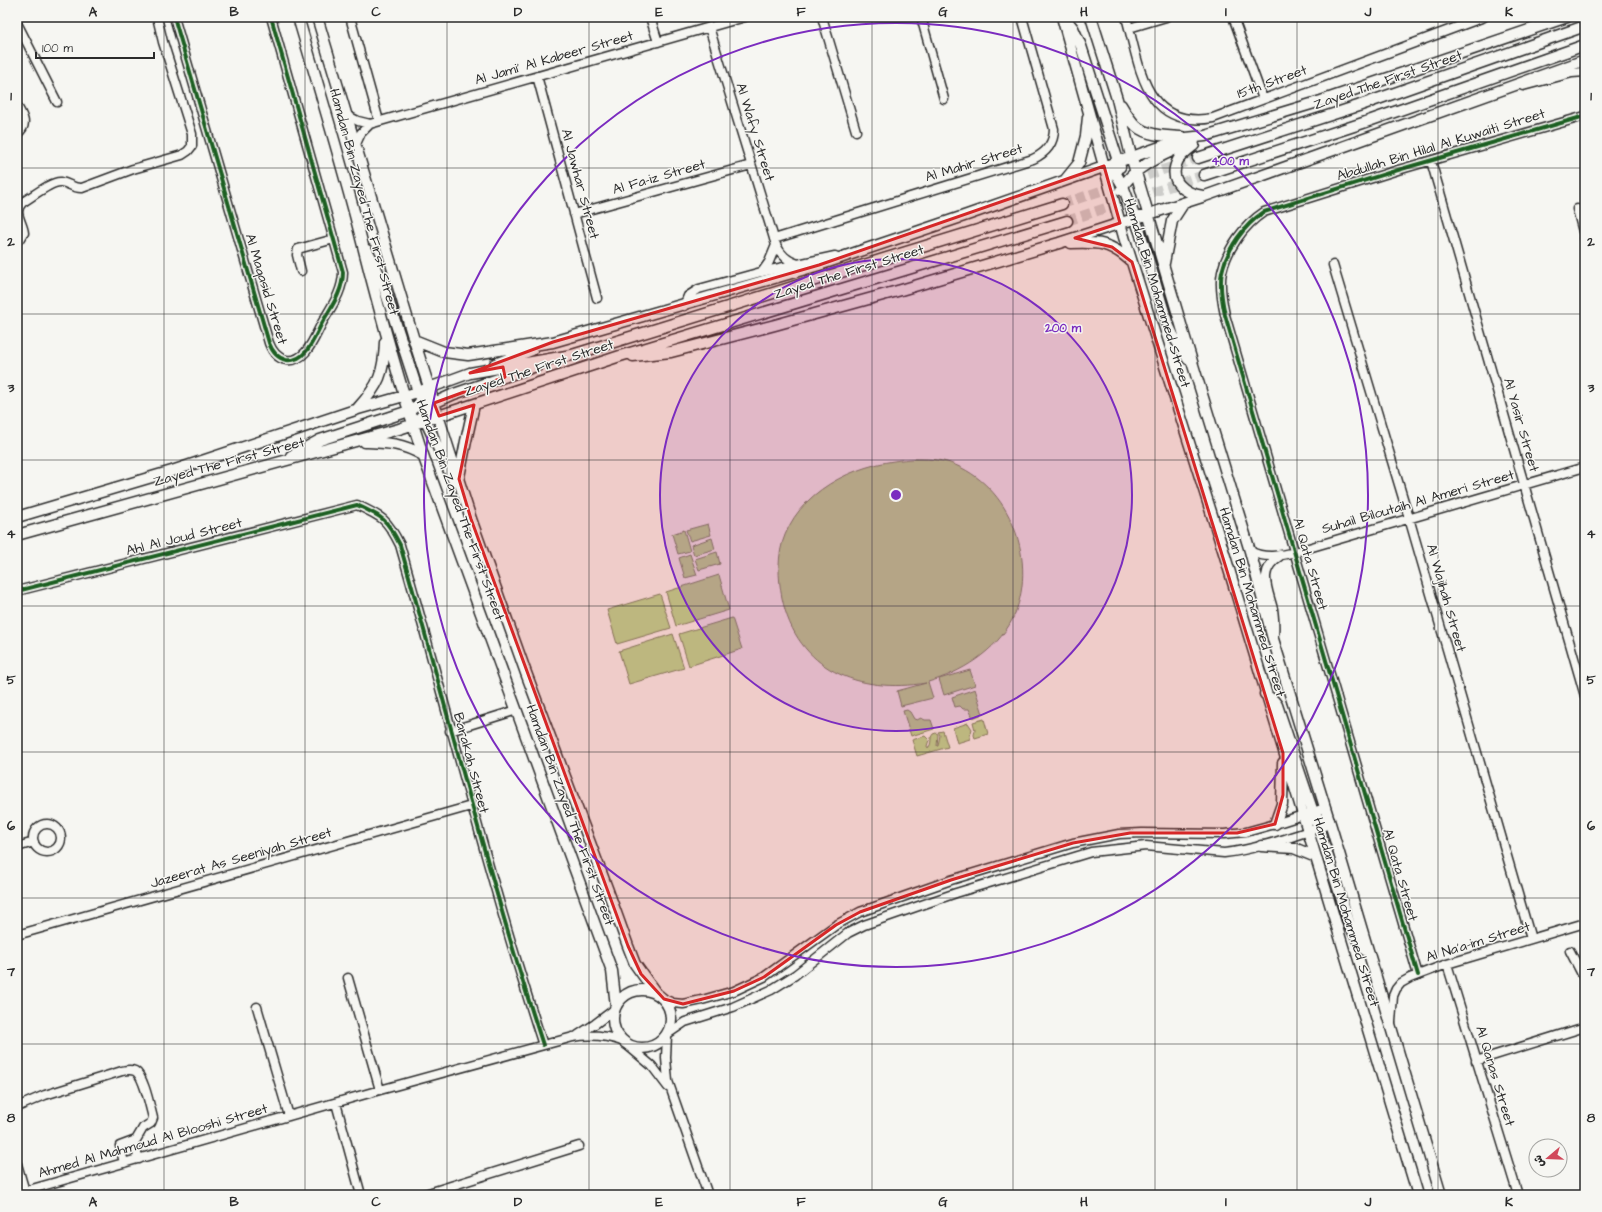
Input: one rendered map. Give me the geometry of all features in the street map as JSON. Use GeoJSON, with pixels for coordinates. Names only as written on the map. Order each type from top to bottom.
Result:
{"type":"FeatureCollection","features":[{"type":"Feature","properties":{"kind":"main road","name":"Hamdan Bin Zayed The First Street"},"geometry":{"type":"LineString","coordinates":[[298,17],[362,243],[385,334],[422,455],[612,971],[615,1007]]}},
{"type":"Feature","properties":{"kind":"main road","name":"Hamdan Bin Zayed The First Street"},"geometry":{"type":"LineString","coordinates":[[317,17],[429,388],[424,406],[438,416],[471,519],[526,673],[628,946],[635,964],[655,992]]}},
{"type":"Feature","properties":{"kind":"main road"},"geometry":{"type":"LineString","coordinates":[[1063,17],[1073,28],[1080,42],[1167,322],[1174,337],[1193,365]]}},
{"type":"Feature","properties":{"kind":"main road","name":"Hamdan Bin Mohammed Street"},"geometry":{"type":"LineString","coordinates":[[1063,17],[1120,223],[1224,553],[1265,694],[1418,1195]]}},
{"type":"Feature","properties":{"kind":"main road","name":"Hamdan Bin Mohammed Street"},"geometry":{"type":"LineString","coordinates":[[1091,17],[1117,99],[1131,156],[1148,214],[1250,552],[1273,639],[1441,1195]]}},
{"type":"Feature","properties":{"kind":"main road"},"geometry":{"type":"LineString","coordinates":[[1120,223],[1118,202],[1124,184],[1136,172],[1162,156],[1205,136],[1321,101],[1567,17]]}},
{"type":"Feature","properties":{"kind":"main road","name":"Zayed The First Street"},"geometry":{"type":"LineString","coordinates":[[1198,158],[1365,103],[1585,26]]}},
{"type":"Feature","properties":{"kind":"main road"},"geometry":{"type":"LineString","coordinates":[[1204,175],[1363,123],[1585,45]]}},
{"type":"Feature","properties":{"kind":"main road"},"geometry":{"type":"LineString","coordinates":[[620,356],[647,356],[671,352],[894,292],[1059,243],[1183,204],[1585,60]]}},
{"type":"Feature","properties":{"kind":"main road"},"geometry":{"type":"LineString","coordinates":[[1117,99],[1139,129],[1153,134],[1186,138]]}},
{"type":"Feature","properties":{"kind":"main road"},"geometry":{"type":"LineString","coordinates":[[1065,180],[1079,163],[1086,136],[1089,111]]}},
{"type":"Feature","properties":{"kind":"main road"},"geometry":{"type":"LineString","coordinates":[[470,373],[553,342],[783,277],[929,228],[1131,156],[1186,138],[1205,136]]}},
{"type":"Feature","properties":{"kind":"main road"},"geometry":{"type":"LineString","coordinates":[[1205,136],[1182,155],[1178,160],[1175,172],[1176,178],[1182,189],[1192,194],[1205,196]]}},
{"type":"Feature","properties":{"kind":"main road"},"geometry":{"type":"LineString","coordinates":[[1104,166],[1116,174],[1124,184],[1134,203],[1138,208],[1148,214]]}},
{"type":"Feature","properties":{"kind":"main road","name":"Zayed The First Street"},"geometry":{"type":"LineString","coordinates":[[17,535],[413,425],[424,406],[429,388],[470,373],[572,355],[1062,204]]}},
{"type":"Feature","properties":{"kind":"main road"},"geometry":{"type":"LineString","coordinates":[[1164,267],[1166,246],[1172,221],[1183,204]]}},
{"type":"Feature","properties":{"kind":"main road","name":"Zayed The First Street"},"geometry":{"type":"LineString","coordinates":[[17,517],[172,472],[358,409],[404,396],[424,406],[438,416],[620,356],[1067,220]]}},
{"type":"Feature","properties":{"kind":"main road"},"geometry":{"type":"LineString","coordinates":[[1059,243],[1087,242],[1106,245],[1119,251],[1132,262]]}},
{"type":"Feature","properties":{"kind":"main road"},"geometry":{"type":"LineString","coordinates":[[362,243],[379,273],[424,406],[471,519]]}},
{"type":"Feature","properties":{"kind":"main road"},"geometry":{"type":"LineString","coordinates":[[358,409],[378,384],[384,356],[385,334]]}},
{"type":"Feature","properties":{"kind":"main road"},"geometry":{"type":"LineString","coordinates":[[414,340],[444,352],[468,355],[553,342]]}},
{"type":"Feature","properties":{"kind":"main road"},"geometry":{"type":"LineString","coordinates":[[280,463],[320,440],[572,355]]}},
{"type":"Feature","properties":{"kind":"main road"},"geometry":{"type":"LineString","coordinates":[[459,479],[474,405]]}},
{"type":"Feature","properties":{"kind":"main road"},"geometry":{"type":"LineString","coordinates":[[357,441],[394,443],[408,447],[422,455]]}},
{"type":"Feature","properties":{"kind":"main road"},"geometry":{"type":"LineString","coordinates":[[1265,694],[1270,697],[1277,706],[1313,812],[1318,819],[1330,824]]}},
{"type":"Feature","properties":{"kind":"main road"},"geometry":{"type":"LineString","coordinates":[[1275,824],[1282,804],[1283,753]]}},
{"type":"Feature","properties":{"kind":"main road"},"geometry":{"type":"LineString","coordinates":[[1302,815],[1310,816],[1314,819],[1319,828],[1351,928],[1369,955]]}},
{"type":"Feature","properties":{"kind":"main road"},"geometry":{"type":"LineString","coordinates":[[1261,846],[1294,848],[1316,857]]}},
{"type":"Feature","properties":{"kind":"main road"},"geometry":{"type":"LineString","coordinates":[[637,990],[646,990],[655,992],[664,999],[671,1012],[671,1026],[668,1034],[660,1044],[649,1048],[638,1048],[625,1043],[617,1034],[613,1018],[615,1007],[621,998],[637,990]]}},
{"type":"Feature","properties":{"kind":"street"},"geometry":{"type":"LineString","coordinates":[[17,240],[24,233],[17,212],[19,206],[53,184],[64,182],[76,188],[82,188],[133,169],[182,155],[190,149],[193,142],[192,134],[163,42],[157,17]]}},
{"type":"Feature","properties":{"kind":"street","name":"Al Maqasid Street"},"geometry":{"type":"LineString","coordinates":[[174,17],[269,344],[276,355],[282,359],[290,360],[297,359],[308,349],[339,293],[343,280],[343,272],[271,17]]}},
{"type":"Feature","properties":{"kind":"street"},"geometry":{"type":"LineString","coordinates":[[350,17],[380,121]]}},
{"type":"Feature","properties":{"kind":"street"},"geometry":{"type":"LineString","coordinates":[[650,17],[658,42]]}},
{"type":"Feature","properties":{"kind":"street","name":"Al Jami' Al Kabeer Street"},"geometry":{"type":"LineString","coordinates":[[370,124],[744,17]]}},
{"type":"Feature","properties":{"kind":"street"},"geometry":{"type":"LineString","coordinates":[[822,17],[856,131]]}},
{"type":"Feature","properties":{"kind":"street"},"geometry":{"type":"LineString","coordinates":[[921,17],[944,99]]}},
{"type":"Feature","properties":{"kind":"street","name":"Al Mahir Street"},"geometry":{"type":"LineString","coordinates":[[775,242],[1033,159],[1044,153],[1052,142],[1054,128],[1022,17]]}},
{"type":"Feature","properties":{"kind":"street","name":"15th Street"},"geometry":{"type":"LineString","coordinates":[[1126,17],[1142,75],[1154,100],[1167,111],[1185,118],[1206,119],[1213,118],[1484,17]]}},
{"type":"Feature","properties":{"kind":"street"},"geometry":{"type":"LineString","coordinates":[[1129,28],[1166,17]]}},
{"type":"Feature","properties":{"kind":"street"},"geometry":{"type":"LineString","coordinates":[[1233,17],[1263,99]]}},
{"type":"Feature","properties":{"kind":"street"},"geometry":{"type":"LineString","coordinates":[[17,23],[20,37],[57,102]]}},
{"type":"Feature","properties":{"kind":"street","name":"Al Wafy Street"},"geometry":{"type":"LineString","coordinates":[[709,27],[775,242],[783,256],[798,264]]}},
{"type":"Feature","properties":{"kind":"street"},"geometry":{"type":"LineString","coordinates":[[1508,87],[1523,86],[1572,73],[1585,72]]}},
{"type":"Feature","properties":{"kind":"street","name":"Al Jawhar Street"},"geometry":{"type":"LineString","coordinates":[[537,76],[597,298]]}},
{"type":"Feature","properties":{"kind":"street"},"geometry":{"type":"LineString","coordinates":[[17,106],[24,118],[24,124],[21,131],[17,134]]}},
{"type":"Feature","properties":{"kind":"street"},"geometry":{"type":"LineString","coordinates":[[346,115],[358,121],[370,124]]}},
{"type":"Feature","properties":{"kind":"street","name":"Abdullah Bin Hilal Al Kuwaiti Street"},"geometry":{"type":"LineString","coordinates":[[1305,200],[1585,116]]}},
{"type":"Feature","properties":{"kind":"street"},"geometry":{"type":"LineString","coordinates":[[355,146],[361,133],[370,124]]}},
{"type":"Feature","properties":{"kind":"street","name":"Al Yasir Street"},"geometry":{"type":"LineString","coordinates":[[1431,161],[1585,696]]}},
{"type":"Feature","properties":{"kind":"street","name":"Al Fa-iz Street"},"geometry":{"type":"LineString","coordinates":[[574,214],[751,165]]}},
{"type":"Feature","properties":{"kind":"street","name":"Al Qata Street"},"geometry":{"type":"LineString","coordinates":[[1305,200],[1264,212],[1254,218],[1245,228],[1227,258],[1222,272],[1221,282],[1225,315],[1418,974]]}},
{"type":"Feature","properties":{"kind":"street"},"geometry":{"type":"LineString","coordinates":[[1577,209],[1585,238]]}},
{"type":"Feature","properties":{"kind":"street"},"geometry":{"type":"LineString","coordinates":[[301,271],[297,255],[298,249],[334,239]]}},
{"type":"Feature","properties":{"kind":"street"},"geometry":{"type":"LineString","coordinates":[[762,272],[769,262],[775,242]]}},
{"type":"Feature","properties":{"kind":"street"},"geometry":{"type":"LineString","coordinates":[[684,306],[688,296],[698,289],[762,272],[856,253]]}},
{"type":"Feature","properties":{"kind":"street","name":"Al Wajihah Street"},"geometry":{"type":"LineString","coordinates":[[1333,265],[1409,518],[1531,939]]}},
{"type":"Feature","properties":{"kind":"street","name":"Suhail Biloutaih Al Ameri Street"},"geometry":{"type":"LineString","coordinates":[[1250,552],[1266,556],[1295,552],[1585,467]]}},
{"type":"Feature","properties":{"kind":"street","name":"Ahl Al Joud Street"},"geometry":{"type":"LineString","coordinates":[[17,591],[357,505]]}},
{"type":"Feature","properties":{"kind":"street","name":"Barakah Street"},"geometry":{"type":"LineString","coordinates":[[357,505],[378,514],[391,526],[400,545],[471,806],[523,985],[543,1045]]}},
{"type":"Feature","properties":{"kind":"street"},"geometry":{"type":"LineString","coordinates":[[1273,639],[1274,617],[1265,580],[1266,574],[1272,562],[1282,555]]}},
{"type":"Feature","properties":{"kind":"street"},"geometry":{"type":"LineString","coordinates":[[450,731],[517,710]]}},
{"type":"Feature","properties":{"kind":"street","name":"Jazeerat As Seeniyah Street"},"geometry":{"type":"LineString","coordinates":[[17,935],[471,806]]}},
{"type":"Feature","properties":{"kind":"street"},"geometry":{"type":"LineString","coordinates":[[664,999],[673,1003],[683,1004],[734,991],[764,977],[836,925],[860,912],[951,880],[1073,843],[1124,834],[1246,832],[1325,808]]}},
{"type":"Feature","properties":{"kind":"street"},"geometry":{"type":"LineString","coordinates":[[708,1195],[672,1092],[666,1070],[668,1034],[685,1022],[733,1007],[771,990],[795,975],[848,934],[864,925],[956,893],[1091,852],[1146,846],[1224,853],[1261,846],[1330,824]]}},
{"type":"Feature","properties":{"kind":"street"},"geometry":{"type":"LineString","coordinates":[[17,847],[34,842]]}},
{"type":"Feature","properties":{"kind":"street","name":"Al Na'a-im Street"},"geometry":{"type":"LineString","coordinates":[[1390,1026],[1393,996],[1396,989],[1402,983],[1418,974],[1585,923]]}},
{"type":"Feature","properties":{"kind":"street"},"geometry":{"type":"LineString","coordinates":[[1570,950],[1585,980]]}},
{"type":"Feature","properties":{"kind":"street","name":"Al Qanas Street"},"geometry":{"type":"LineString","coordinates":[[1447,964],[1518,1195]]}},
{"type":"Feature","properties":{"kind":"street"},"geometry":{"type":"LineString","coordinates":[[348,978],[380,1090]]}},
{"type":"Feature","properties":{"kind":"street","name":"Ahmed Al Mahmoud Al Blooshi Street"},"geometry":{"type":"LineString","coordinates":[[257,1007],[288,1116]]}},
{"type":"Feature","properties":{"kind":"street","name":"Ahmed Al Mahmoud Al Blooshi Street"},"geometry":{"type":"LineString","coordinates":[[573,1037],[595,1024],[615,1007]]}},
{"type":"Feature","properties":{"kind":"street"},"geometry":{"type":"LineString","coordinates":[[1476,1061],[1585,1027]]}},
{"type":"Feature","properties":{"kind":"street","name":"Ahmed Al Mahmoud Al Blooshi Street"},"geometry":{"type":"LineString","coordinates":[[26,1193],[288,1116],[573,1037],[598,1035],[625,1043]]}},
{"type":"Feature","properties":{"kind":"street"},"geometry":{"type":"LineString","coordinates":[[625,1043],[640,1054],[652,1066],[672,1092]]}},
{"type":"Feature","properties":{"kind":"street"},"geometry":{"type":"LineString","coordinates":[[17,1108],[51,1093],[122,1071],[135,1071],[140,1075],[153,1118],[151,1123],[141,1131],[138,1138],[120,1146],[124,1163]]}},
{"type":"Feature","properties":{"kind":"street"},"geometry":{"type":"LineString","coordinates":[[336,1103],[361,1195]]}},
{"type":"Feature","properties":{"kind":"street"},"geometry":{"type":"LineString","coordinates":[[133,1141],[139,1159]]}},
{"type":"Feature","properties":{"kind":"street"},"geometry":{"type":"LineString","coordinates":[[422,1195],[579,1146]]}},
{"type":"Feature","properties":{"kind":"street"},"geometry":{"type":"LineString","coordinates":[[17,1164],[26,1193]]}},
{"type":"Feature","properties":{"kind":"highlighted area"},"geometry":{"type":"Polygon","coordinates":[[[1104,166],[1120,223],[1075,238],[1112,247],[1132,262],[1283,753],[1283,795],[1275,824],[1237,833],[1130,833],[1073,843],[951,880],[860,912],[836,925],[764,977],[734,991],[683,1004],[664,999],[641,974],[628,946],[471,519],[459,479],[474,405],[439,416],[434,403],[505,377],[503,367],[470,373],[553,342],[819,265],[1104,166]]]}},
{"type":"Feature","properties":{"kind":"green space"},"geometry":{"type":"Polygon","coordinates":[[[914,459],[937,460],[950,463],[971,473],[989,489],[1004,507],[1014,528],[1021,551],[1023,575],[1020,598],[1012,620],[997,642],[965,667],[928,682],[933,698],[901,706],[897,691],[926,683],[901,685],[877,684],[855,680],[834,672],[816,659],[801,643],[790,623],[782,598],[779,558],[782,542],[794,517],[807,502],[821,490],[838,479],[856,471],[895,461],[914,459]]]}},
{"type":"Feature","properties":{"kind":"green space"},"geometry":{"type":"Polygon","coordinates":[[[708,524],[711,535],[690,541],[686,530],[708,524]]]}},
{"type":"Feature","properties":{"kind":"green space"},"geometry":{"type":"Polygon","coordinates":[[[684,530],[690,551],[678,554],[672,534],[684,530]]]}},
{"type":"Feature","properties":{"kind":"green space"},"geometry":{"type":"Polygon","coordinates":[[[712,538],[715,549],[694,555],[691,545],[712,538]]]}},
{"type":"Feature","properties":{"kind":"green space"},"geometry":{"type":"Polygon","coordinates":[[[717,552],[720,564],[699,570],[695,559],[717,552]]]}},
{"type":"Feature","properties":{"kind":"green space"},"geometry":{"type":"Polygon","coordinates":[[[690,554],[697,575],[685,578],[679,558],[690,554]]]}},
{"type":"Feature","properties":{"kind":"green space"},"geometry":{"type":"Polygon","coordinates":[[[719,575],[729,610],[676,626],[666,592],[719,575]]]}},
{"type":"Feature","properties":{"kind":"green space"},"geometry":{"type":"Polygon","coordinates":[[[660,594],[671,628],[617,644],[607,610],[660,594]]]}},
{"type":"Feature","properties":{"kind":"green space"},"geometry":{"type":"Polygon","coordinates":[[[732,618],[742,649],[689,666],[679,634],[732,618]]]}},
{"type":"Feature","properties":{"kind":"green space"},"geometry":{"type":"Polygon","coordinates":[[[673,634],[684,668],[629,684],[619,651],[673,634]]]}},
{"type":"Feature","properties":{"kind":"green space"},"geometry":{"type":"Polygon","coordinates":[[[970,670],[975,685],[944,695],[939,679],[970,670]]]}},
{"type":"Feature","properties":{"kind":"green space"},"geometry":{"type":"Polygon","coordinates":[[[975,689],[983,714],[973,718],[969,709],[963,709],[960,706],[955,707],[952,697],[975,689]]]}},
{"type":"Feature","properties":{"kind":"green space"},"geometry":{"type":"Polygon","coordinates":[[[907,710],[914,719],[917,720],[921,718],[931,720],[934,729],[911,736],[903,711],[907,710]]]}},
{"type":"Feature","properties":{"kind":"green space"},"geometry":{"type":"Polygon","coordinates":[[[984,719],[988,734],[975,738],[973,722],[984,719]]]}},
{"type":"Feature","properties":{"kind":"green space"},"geometry":{"type":"Polygon","coordinates":[[[968,723],[972,729],[970,739],[957,743],[953,728],[968,723]]]}},
{"type":"Feature","properties":{"kind":"green space"},"geometry":{"type":"Polygon","coordinates":[[[943,731],[948,747],[917,756],[912,740],[925,736],[929,740],[927,746],[928,749],[931,737],[936,733],[938,734],[938,746],[940,735],[938,732],[943,731]]]}},
{"type":"Feature","properties":{"kind":"tunnel"},"geometry":{"type":"LineString","coordinates":[[1062,204],[1198,158]]}},
{"type":"Feature","properties":{"kind":"tunnel"},"geometry":{"type":"LineString","coordinates":[[1067,221],[1204,175]]}},
{"type":"Feature","properties":{"kind":"cycle path"},"geometry":{"type":"LineString","coordinates":[[174,17],[269,343],[277,356],[286,360],[293,360],[304,354],[312,342],[339,293],[343,272],[271,17]]}},
{"type":"Feature","properties":{"kind":"cycle path"},"geometry":{"type":"LineString","coordinates":[[1418,975],[1225,315],[1222,299],[1221,277],[1224,263],[1237,238],[1257,217],[1264,212],[1398,170],[1585,116]]}},
{"type":"Feature","properties":{"kind":"cycle path"},"geometry":{"type":"LineString","coordinates":[[17,591],[357,505],[379,516],[388,524],[400,545],[505,921],[543,1045]]}}]}
